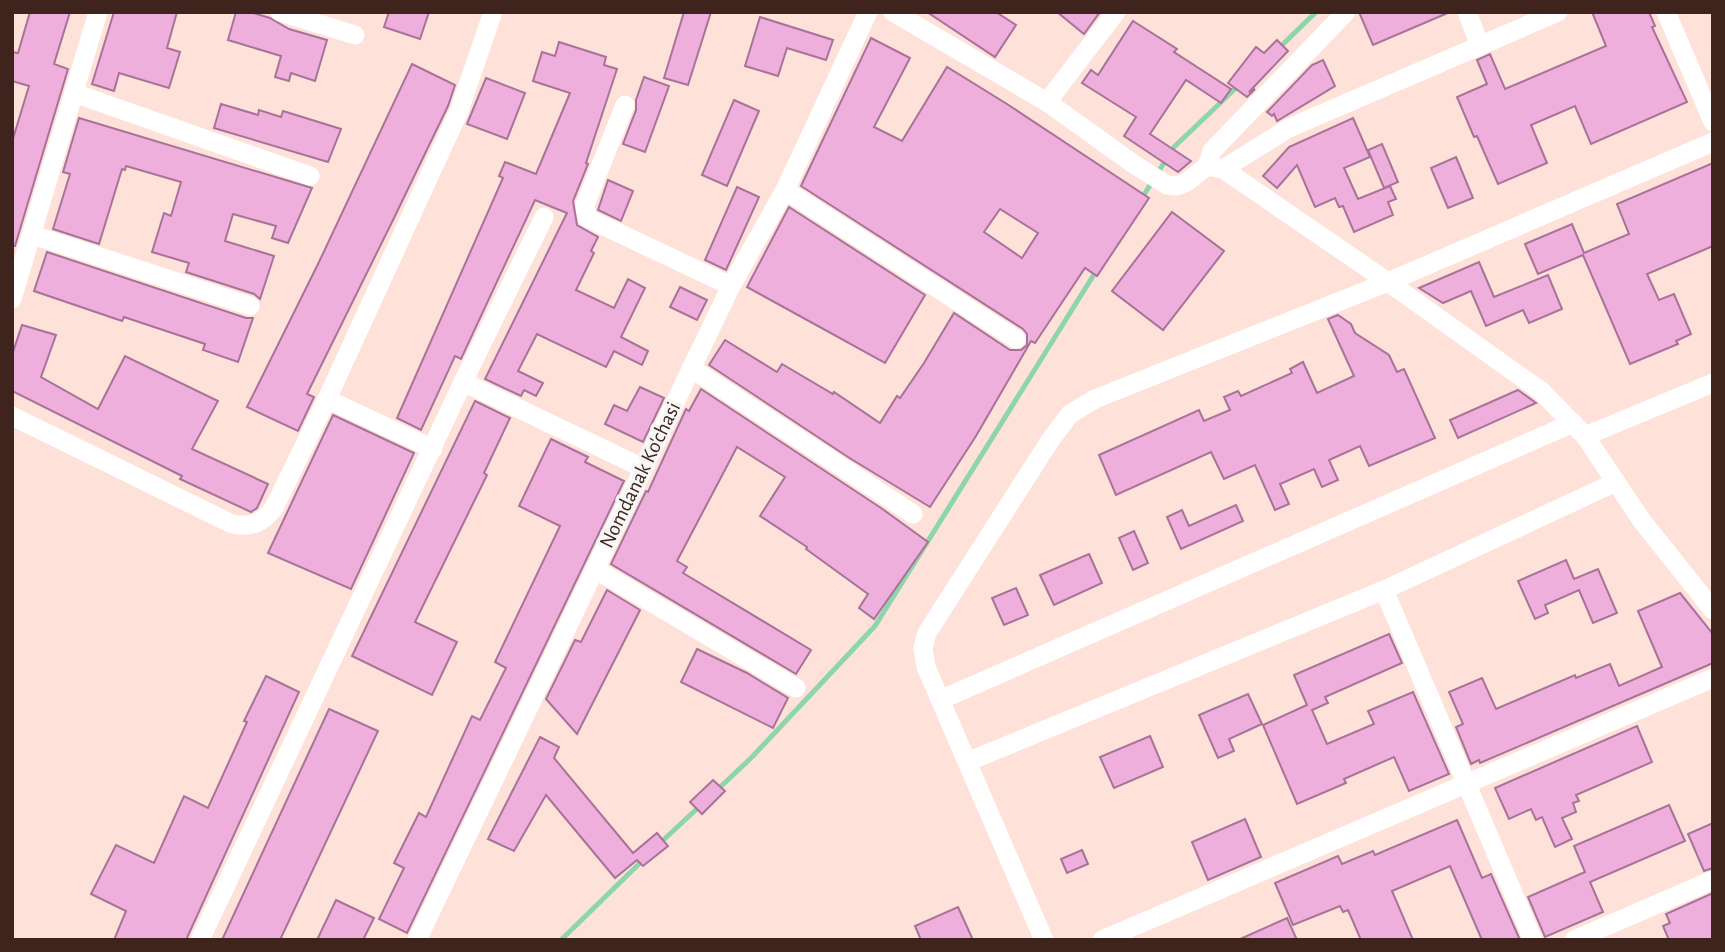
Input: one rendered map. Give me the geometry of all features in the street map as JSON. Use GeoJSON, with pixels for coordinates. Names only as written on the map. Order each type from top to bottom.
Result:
{"type":"FeatureCollection","features":[{"type":"Feature","properties":{"kind":"street"},"geometry":{"type":"LineString","coordinates":[[12,299],[98,12]]}},
{"type":"Feature","properties":{"kind":"street"},"geometry":{"type":"LineString","coordinates":[[279,12],[355,35]]}},
{"type":"Feature","properties":{"kind":"street"},"geometry":{"type":"LineString","coordinates":[[12,416],[232,524],[245,527],[266,518],[274,508],[327,399],[459,111],[493,12]]}},
{"type":"Feature","properties":{"kind":"street","name":"Nomdanak Ko'chasi"},"geometry":{"type":"LineString","coordinates":[[417,940],[691,368],[731,286],[785,190],[868,12]]}},
{"type":"Feature","properties":{"kind":"street"},"geometry":{"type":"LineString","coordinates":[[893,12],[1047,102],[1167,185],[1177,186],[1289,128],[1558,12]]}},
{"type":"Feature","properties":{"kind":"street"},"geometry":{"type":"LineString","coordinates":[[1047,102],[1116,12]]}},
{"type":"Feature","properties":{"kind":"street"},"geometry":{"type":"LineString","coordinates":[[1346,12],[1212,151],[1215,167],[1388,282],[1541,391],[1579,430],[1642,521],[1713,610]]}},
{"type":"Feature","properties":{"kind":"street"},"geometry":{"type":"LineString","coordinates":[[1467,12],[1480,46]]}},
{"type":"Feature","properties":{"kind":"street"},"geometry":{"type":"LineString","coordinates":[[1666,12],[1713,122]]}},
{"type":"Feature","properties":{"kind":"street"},"geometry":{"type":"LineString","coordinates":[[74,93],[310,176]]}},
{"type":"Feature","properties":{"kind":"street"},"geometry":{"type":"LineString","coordinates":[[625,105],[585,205],[587,218],[731,286]]}},
{"type":"Feature","properties":{"kind":"street"},"geometry":{"type":"LineString","coordinates":[[1044,940],[926,667],[923,648],[927,633],[1051,439],[1070,414],[1095,399],[1388,282],[1713,142]]}},
{"type":"Feature","properties":{"kind":"street"},"geometry":{"type":"LineString","coordinates":[[785,190],[1016,338]]}},
{"type":"Feature","properties":{"kind":"street"},"geometry":{"type":"LineString","coordinates":[[200,940],[463,382],[544,217]]}},
{"type":"Feature","properties":{"kind":"street"},"geometry":{"type":"LineString","coordinates":[[33,235],[250,306]]}},
{"type":"Feature","properties":{"kind":"street"},"geometry":{"type":"LineString","coordinates":[[691,368],[913,514]]}},
{"type":"Feature","properties":{"kind":"street"},"geometry":{"type":"LineString","coordinates":[[463,382],[643,468]]}},
{"type":"Feature","properties":{"kind":"street"},"geometry":{"type":"LineString","coordinates":[[940,700],[1579,430],[1713,383]]}},
{"type":"Feature","properties":{"kind":"street"},"geometry":{"type":"LineString","coordinates":[[327,399],[433,449]]}},
{"type":"Feature","properties":{"kind":"street"},"geometry":{"type":"LineString","coordinates":[[967,762],[1384,590],[1616,482]]}},
{"type":"Feature","properties":{"kind":"street"},"geometry":{"type":"LineString","coordinates":[[595,569],[796,688]]}},
{"type":"Feature","properties":{"kind":"street"},"geometry":{"type":"LineString","coordinates":[[1384,590],[1533,940]]}},
{"type":"Feature","properties":{"kind":"street"},"geometry":{"type":"LineString","coordinates":[[1102,940],[1713,678]]}},
{"type":"Feature","properties":{"kind":"street"},"geometry":{"type":"LineString","coordinates":[[1574,940],[1713,880]]}},
{"type":"Feature","properties":{"kind":"building"},"geometry":{"type":"Polygon","coordinates":[[[30,12],[70,12],[54,64],[68,69],[15,246],[12,245],[12,142],[29,86],[12,81],[12,52],[18,53],[30,12]]]}},
{"type":"Feature","properties":{"kind":"building"},"geometry":{"type":"Polygon","coordinates":[[[114,12],[177,12],[167,48],[180,52],[169,88],[119,73],[114,91],[92,84],[114,12]]]}},
{"type":"Feature","properties":{"kind":"building"},"geometry":{"type":"Polygon","coordinates":[[[236,12],[250,12],[270,18],[289,29],[327,40],[315,81],[291,73],[289,81],[275,77],[281,56],[228,40],[236,12]]]}},
{"type":"Feature","properties":{"kind":"building"},"geometry":{"type":"Polygon","coordinates":[[[389,12],[429,12],[420,39],[384,27],[389,12]]]}},
{"type":"Feature","properties":{"kind":"building"},"geometry":{"type":"Polygon","coordinates":[[[684,12],[711,12],[688,85],[664,78],[684,12]]]}},
{"type":"Feature","properties":{"kind":"building"},"geometry":{"type":"Polygon","coordinates":[[[927,12],[996,12],[1016,25],[995,57],[927,12]]]}},
{"type":"Feature","properties":{"kind":"building"},"geometry":{"type":"Polygon","coordinates":[[[1057,12],[1100,12],[1084,34],[1057,12]]]}},
{"type":"Feature","properties":{"kind":"building"},"geometry":{"type":"Polygon","coordinates":[[[1359,12],[1450,12],[1373,45],[1359,12]]]}},
{"type":"Feature","properties":{"kind":"building"},"geometry":{"type":"Polygon","coordinates":[[[1592,12],[1649,12],[1655,26],[1652,27],[1687,102],[1591,144],[1575,106],[1531,125],[1547,163],[1498,184],[1457,97],[1487,84],[1477,60],[1490,54],[1505,89],[1606,46],[1592,12]]]}},
{"type":"Feature","properties":{"kind":"building"},"geometry":{"type":"Polygon","coordinates":[[[760,17],[833,40],[826,60],[787,48],[778,76],[745,66],[760,17]]]}},
{"type":"Feature","properties":{"kind":"building"},"geometry":{"type":"Polygon","coordinates":[[[1133,21],[1231,89],[1221,103],[1186,80],[1150,134],[1191,161],[1178,172],[1124,136],[1136,117],[1082,83],[1091,70],[1098,75],[1133,21]]]}},
{"type":"Feature","properties":{"kind":"building"},"geometry":{"type":"Polygon","coordinates":[[[871,38],[910,58],[874,127],[902,141],[947,67],[1149,198],[1097,276],[1085,268],[1035,343],[1031,341],[976,436],[930,507],[851,459],[709,365],[725,340],[777,372],[782,364],[833,394],[834,392],[880,423],[897,396],[900,398],[924,363],[954,313],[1010,350],[1021,350],[1027,345],[1027,334],[801,186],[871,38]],[[1000,209],[984,232],[1022,258],[1038,233],[1000,209]]]}},
{"type":"Feature","properties":{"kind":"building"},"geometry":{"type":"Polygon","coordinates":[[[1277,40],[1288,51],[1247,97],[1228,83],[1256,47],[1264,53],[1277,40]]]}},
{"type":"Feature","properties":{"kind":"building"},"geometry":{"type":"Polygon","coordinates":[[[559,42],[606,57],[604,65],[617,69],[586,163],[588,164],[573,201],[577,225],[598,237],[591,251],[594,253],[576,290],[614,308],[628,279],[645,288],[621,337],[648,351],[642,365],[614,351],[606,367],[537,334],[518,371],[543,383],[536,396],[524,390],[521,396],[485,379],[567,213],[535,200],[461,359],[455,356],[421,430],[397,418],[503,178],[499,176],[505,162],[536,174],[570,93],[533,81],[542,52],[555,56],[559,42]]]}},
{"type":"Feature","properties":{"kind":"building"},"geometry":{"type":"Polygon","coordinates":[[[1323,60],[1335,86],[1277,121],[1274,114],[1272,116],[1267,112],[1312,65],[1323,60]]]}},
{"type":"Feature","properties":{"kind":"building"},"geometry":{"type":"Polygon","coordinates":[[[412,64],[455,85],[448,106],[307,394],[314,397],[298,431],[247,407],[412,64]]]}},
{"type":"Feature","properties":{"kind":"building"},"geometry":{"type":"Polygon","coordinates":[[[644,77],[669,86],[645,152],[623,144],[636,110],[636,100],[644,77]]]}},
{"type":"Feature","properties":{"kind":"building"},"geometry":{"type":"Polygon","coordinates":[[[486,78],[525,93],[507,139],[467,124],[486,78]]]}},
{"type":"Feature","properties":{"kind":"building"},"geometry":{"type":"Polygon","coordinates":[[[734,100],[759,111],[727,186],[702,175],[734,100]]]}},
{"type":"Feature","properties":{"kind":"building"},"geometry":{"type":"Polygon","coordinates":[[[221,104],[258,115],[259,110],[281,117],[283,111],[341,129],[328,162],[214,128],[221,104]]]}},
{"type":"Feature","properties":{"kind":"building"},"geometry":{"type":"Polygon","coordinates":[[[79,118],[312,188],[288,243],[272,238],[276,226],[233,214],[225,241],[274,256],[260,299],[254,294],[186,272],[189,263],[152,252],[164,213],[171,216],[181,182],[126,166],[125,170],[122,169],[99,244],[53,229],[70,174],[63,172],[79,118]]]}},
{"type":"Feature","properties":{"kind":"building"},"geometry":{"type":"Polygon","coordinates":[[[1353,118],[1370,157],[1344,168],[1358,199],[1390,186],[1396,199],[1388,202],[1393,215],[1354,232],[1343,206],[1339,207],[1335,198],[1315,207],[1297,165],[1277,188],[1263,176],[1289,147],[1353,118]]]}},
{"type":"Feature","properties":{"kind":"building"},"geometry":{"type":"Polygon","coordinates":[[[1382,144],[1398,182],[1384,188],[1368,150],[1382,144]]]}},
{"type":"Feature","properties":{"kind":"building"},"geometry":{"type":"Polygon","coordinates":[[[1456,157],[1473,198],[1448,208],[1431,168],[1456,157]]]}},
{"type":"Feature","properties":{"kind":"building"},"geometry":{"type":"Polygon","coordinates":[[[1713,163],[1713,246],[1647,274],[1659,300],[1674,294],[1691,334],[1676,341],[1678,344],[1630,364],[1583,255],[1538,274],[1525,244],[1572,224],[1584,253],[1629,234],[1617,204],[1713,163]]]}},
{"type":"Feature","properties":{"kind":"building"},"geometry":{"type":"Polygon","coordinates":[[[608,180],[633,191],[621,221],[598,210],[608,180]]]}},
{"type":"Feature","properties":{"kind":"building"},"geometry":{"type":"Polygon","coordinates":[[[737,187],[759,197],[726,270],[705,260],[737,187]]]}},
{"type":"Feature","properties":{"kind":"building"},"geometry":{"type":"Polygon","coordinates":[[[789,207],[925,295],[885,363],[747,287],[789,207]]]}},
{"type":"Feature","properties":{"kind":"building"},"geometry":{"type":"Polygon","coordinates":[[[1172,212],[1224,251],[1163,330],[1112,291],[1172,212]]]}},
{"type":"Feature","properties":{"kind":"building"},"geometry":{"type":"Polygon","coordinates":[[[47,252],[246,318],[253,318],[238,362],[203,350],[205,344],[124,317],[122,321],[34,291],[47,252]]]}},
{"type":"Feature","properties":{"kind":"building"},"geometry":{"type":"Polygon","coordinates":[[[1479,262],[1494,297],[1548,275],[1562,309],[1529,323],[1523,310],[1486,326],[1471,291],[1443,303],[1419,288],[1479,262]]]}},
{"type":"Feature","properties":{"kind":"building"},"geometry":{"type":"Polygon","coordinates":[[[680,287],[707,300],[697,320],[670,307],[680,287]]]}},
{"type":"Feature","properties":{"kind":"building"},"geometry":{"type":"Polygon","coordinates":[[[1338,315],[1351,324],[1355,333],[1389,355],[1397,372],[1404,369],[1435,438],[1369,466],[1360,446],[1329,460],[1338,480],[1322,487],[1314,469],[1280,484],[1289,504],[1275,510],[1255,465],[1224,479],[1211,452],[1116,495],[1099,455],[1199,410],[1204,421],[1230,410],[1224,397],[1238,391],[1241,396],[1292,373],[1290,369],[1303,362],[1317,393],[1354,376],[1328,319],[1338,315]]]}},
{"type":"Feature","properties":{"kind":"building"},"geometry":{"type":"Polygon","coordinates":[[[22,325],[56,335],[41,377],[98,409],[125,356],[218,401],[192,449],[268,484],[257,508],[251,512],[180,479],[182,476],[12,391],[12,355],[22,325]]]}},
{"type":"Feature","properties":{"kind":"building"},"geometry":{"type":"Polygon","coordinates":[[[640,387],[664,398],[643,442],[605,424],[614,405],[627,411],[640,387]]]}},
{"type":"Feature","properties":{"kind":"building"},"geometry":{"type":"Polygon","coordinates":[[[701,389],[928,542],[874,619],[859,608],[868,594],[806,549],[807,547],[760,516],[785,477],[737,447],[677,561],[687,567],[683,573],[811,650],[796,674],[611,564],[686,409],[689,411],[701,389]]]}},
{"type":"Feature","properties":{"kind":"building"},"geometry":{"type":"Polygon","coordinates":[[[1518,390],[1536,403],[1458,438],[1450,420],[1518,390]]]}},
{"type":"Feature","properties":{"kind":"building"},"geometry":{"type":"Polygon","coordinates":[[[475,401],[510,418],[484,473],[487,475],[415,622],[457,642],[432,695],[352,656],[475,401]]]}},
{"type":"Feature","properties":{"kind":"building"},"geometry":{"type":"Polygon","coordinates":[[[333,415],[414,453],[351,589],[268,553],[333,415]]]}},
{"type":"Feature","properties":{"kind":"building"},"geometry":{"type":"Polygon","coordinates":[[[551,439],[588,457],[585,462],[624,481],[407,933],[379,919],[404,868],[394,863],[419,813],[426,817],[472,716],[480,720],[506,668],[495,662],[560,526],[519,506],[551,439]]]}},
{"type":"Feature","properties":{"kind":"building"},"geometry":{"type":"Polygon","coordinates":[[[1236,505],[1243,521],[1181,549],[1167,517],[1182,510],[1189,526],[1236,505]]]}},
{"type":"Feature","properties":{"kind":"building"},"geometry":{"type":"Polygon","coordinates":[[[1134,531],[1148,563],[1133,570],[1119,538],[1134,531]]]}},
{"type":"Feature","properties":{"kind":"building"},"geometry":{"type":"Polygon","coordinates":[[[1089,554],[1102,583],[1054,605],[1040,575],[1089,554]]]}},
{"type":"Feature","properties":{"kind":"building"},"geometry":{"type":"Polygon","coordinates":[[[1566,560],[1574,579],[1598,569],[1617,613],[1593,623],[1579,590],[1545,605],[1548,613],[1535,619],[1518,581],[1566,560]]]}},
{"type":"Feature","properties":{"kind":"building"},"geometry":{"type":"Polygon","coordinates":[[[1016,588],[1028,615],[1004,625],[992,598],[1016,588]]]}},
{"type":"Feature","properties":{"kind":"building"},"geometry":{"type":"Polygon","coordinates":[[[607,590],[640,610],[577,734],[546,699],[575,640],[581,642],[607,590]]]}},
{"type":"Feature","properties":{"kind":"building"},"geometry":{"type":"Polygon","coordinates":[[[1680,593],[1713,634],[1713,663],[1480,763],[1479,760],[1471,764],[1456,727],[1463,724],[1449,692],[1482,678],[1496,709],[1575,675],[1576,678],[1610,664],[1619,686],[1662,667],[1638,611],[1680,593]]]}},
{"type":"Feature","properties":{"kind":"building"},"geometry":{"type":"Polygon","coordinates":[[[1389,634],[1402,663],[1325,697],[1328,703],[1312,710],[1327,744],[1374,724],[1368,711],[1413,692],[1449,774],[1409,791],[1394,757],[1344,779],[1346,783],[1297,804],[1263,725],[1307,705],[1294,675],[1389,634]]]}},
{"type":"Feature","properties":{"kind":"building"},"geometry":{"type":"Polygon","coordinates":[[[697,649],[747,673],[788,698],[773,728],[681,682],[697,649]]]}},
{"type":"Feature","properties":{"kind":"building"},"geometry":{"type":"Polygon","coordinates":[[[266,676],[299,692],[186,940],[114,940],[126,911],[91,894],[116,845],[154,863],[184,796],[208,808],[266,676]]]}},
{"type":"Feature","properties":{"kind":"building"},"geometry":{"type":"Polygon","coordinates":[[[1248,694],[1262,724],[1229,739],[1234,751],[1218,758],[1199,715],[1248,694]]]}},
{"type":"Feature","properties":{"kind":"building"},"geometry":{"type":"Polygon","coordinates":[[[329,709],[378,731],[280,940],[222,940],[329,709]]]}},
{"type":"Feature","properties":{"kind":"building"},"geometry":{"type":"Polygon","coordinates":[[[1637,726],[1652,762],[1576,795],[1579,801],[1573,803],[1576,812],[1562,818],[1572,839],[1555,847],[1542,817],[1536,820],[1531,809],[1509,819],[1495,788],[1637,726]]]}},
{"type":"Feature","properties":{"kind":"building"},"geometry":{"type":"Polygon","coordinates":[[[1150,736],[1163,767],[1114,788],[1100,757],[1150,736]]]}},
{"type":"Feature","properties":{"kind":"building"},"geometry":{"type":"Polygon","coordinates":[[[540,737],[559,747],[554,758],[633,853],[657,833],[668,846],[643,866],[637,860],[615,878],[546,795],[514,851],[488,839],[540,737]]]}},
{"type":"Feature","properties":{"kind":"building"},"geometry":{"type":"Polygon","coordinates":[[[713,780],[725,791],[702,814],[690,802],[713,780]]]}},
{"type":"Feature","properties":{"kind":"building"},"geometry":{"type":"Polygon","coordinates":[[[1669,805],[1685,841],[1590,882],[1603,912],[1545,937],[1528,897],[1585,872],[1574,846],[1669,805]]]}},
{"type":"Feature","properties":{"kind":"building"},"geometry":{"type":"Polygon","coordinates":[[[1245,819],[1261,857],[1208,880],[1192,842],[1245,819]]]}},
{"type":"Feature","properties":{"kind":"building"},"geometry":{"type":"Polygon","coordinates":[[[1457,820],[1482,878],[1491,874],[1520,940],[1482,940],[1450,866],[1392,891],[1413,940],[1361,940],[1348,910],[1343,912],[1340,906],[1293,925],[1275,883],[1338,856],[1342,864],[1373,851],[1375,855],[1457,820]]]}},
{"type":"Feature","properties":{"kind":"building"},"geometry":{"type":"Polygon","coordinates":[[[1713,823],[1713,868],[1704,871],[1688,834],[1713,823]]]}},
{"type":"Feature","properties":{"kind":"building"},"geometry":{"type":"Polygon","coordinates":[[[1082,850],[1088,864],[1067,873],[1061,859],[1082,850]]]}},
{"type":"Feature","properties":{"kind":"building"},"geometry":{"type":"Polygon","coordinates":[[[1713,893],[1713,940],[1669,940],[1663,926],[1670,923],[1666,914],[1713,893]]]}},
{"type":"Feature","properties":{"kind":"building"},"geometry":{"type":"Polygon","coordinates":[[[336,900],[374,918],[363,940],[317,940],[336,900]]]}},
{"type":"Feature","properties":{"kind":"building"},"geometry":{"type":"Polygon","coordinates":[[[958,907],[973,940],[921,940],[915,926],[958,907]]]}},
{"type":"Feature","properties":{"kind":"building"},"geometry":{"type":"Polygon","coordinates":[[[1287,918],[1297,940],[1238,940],[1287,918]]]}},
{"type":"Feature","properties":{"kind":"waterway"},"geometry":{"type":"LineString","coordinates":[[1278,49],[1316,12]]}},
{"type":"Feature","properties":{"kind":"waterway"},"geometry":{"type":"LineString","coordinates":[[1157,174],[1174,147],[1240,84]]}},
{"type":"Feature","properties":{"kind":"waterway"},"geometry":{"type":"LineString","coordinates":[[1140,201],[1152,182]]}},
{"type":"Feature","properties":{"kind":"waterway"},"geometry":{"type":"LineString","coordinates":[[715,792],[752,757],[875,626],[1098,268]]}},
{"type":"Feature","properties":{"kind":"waterway"},"geometry":{"type":"LineString","coordinates":[[659,844],[701,805]]}},
{"type":"Feature","properties":{"kind":"waterway"},"geometry":{"type":"LineString","coordinates":[[561,940],[645,858]]}}]}
